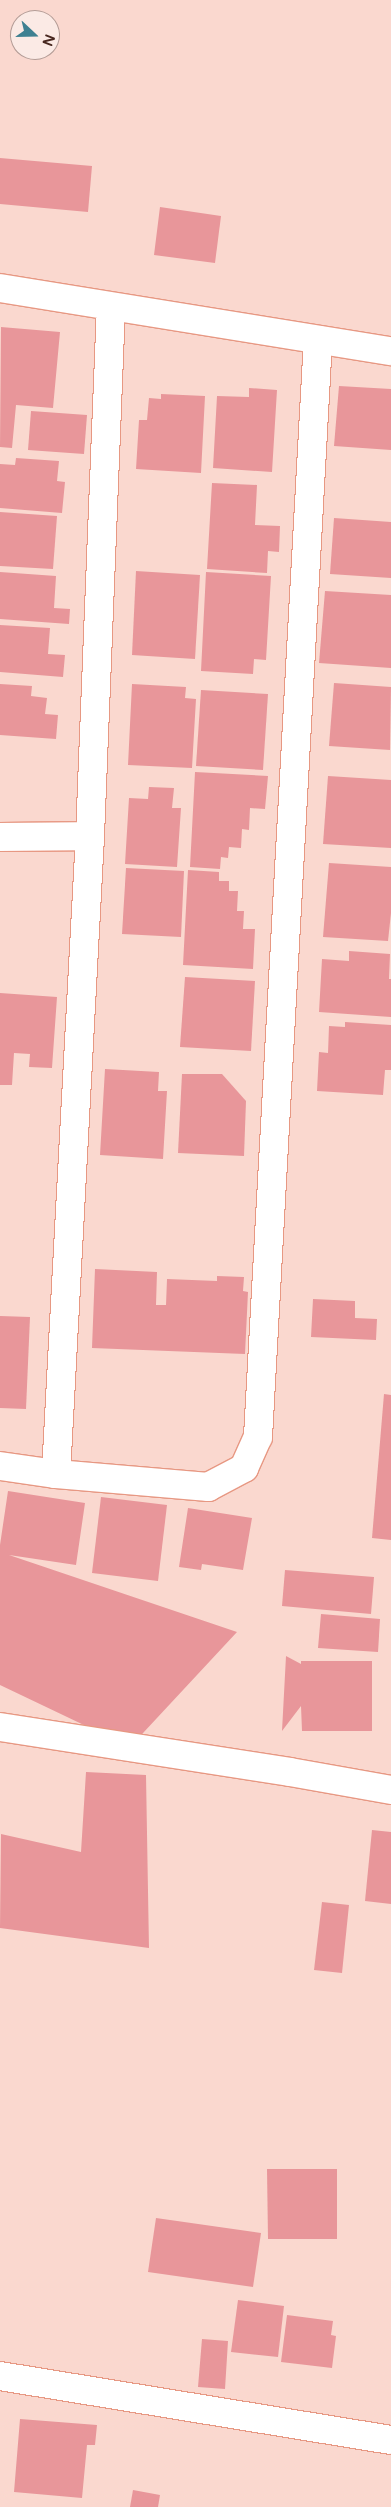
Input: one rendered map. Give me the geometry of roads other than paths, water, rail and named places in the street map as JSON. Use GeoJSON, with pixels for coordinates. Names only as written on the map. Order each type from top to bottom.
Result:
{"type":"FeatureCollection","features":[{"type":"Feature","properties":{"kind":"street"},"geometry":{"type":"LineString","coordinates":[[0,288],[391,351]]}},
{"type":"Feature","properties":{"kind":"street"},"geometry":{"type":"LineString","coordinates":[[56,1474],[90,836],[111,307]]}},
{"type":"Feature","properties":{"kind":"street"},"geometry":{"type":"LineString","coordinates":[[0,1466],[56,1474],[208,1487],[244,1468],[258,1437],[318,340]]}},
{"type":"Feature","properties":{"kind":"street"},"geometry":{"type":"LineString","coordinates":[[0,837],[90,836]]}},
{"type":"Feature","properties":{"kind":"street"},"geometry":{"type":"LineString","coordinates":[[0,1727],[290,1772],[391,1790]]}},
{"type":"Feature","properties":{"kind":"street"},"geometry":{"type":"LineString","coordinates":[[0,2376],[391,2440]]}}]}
